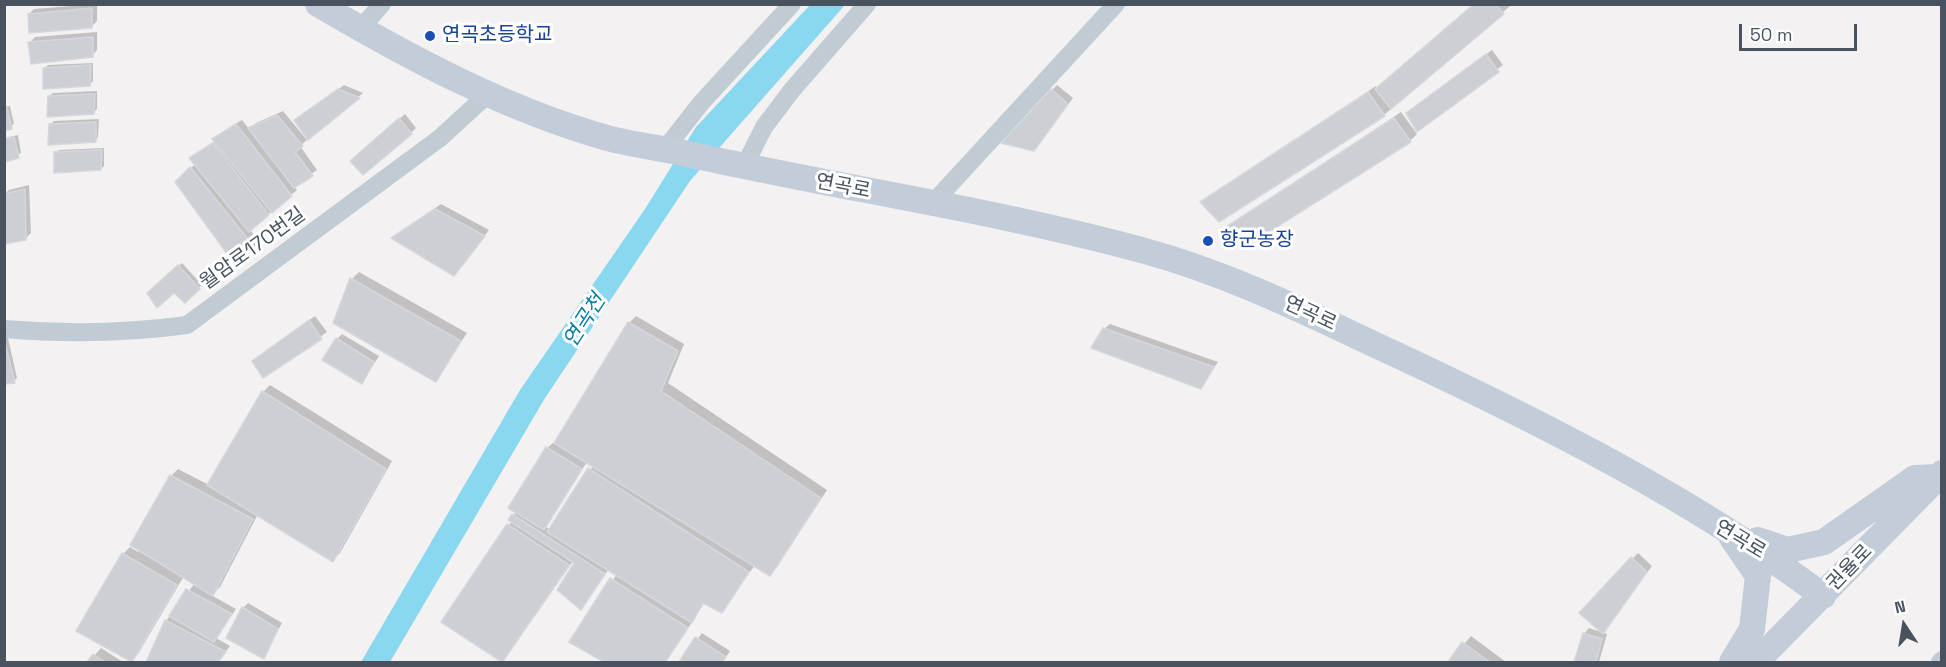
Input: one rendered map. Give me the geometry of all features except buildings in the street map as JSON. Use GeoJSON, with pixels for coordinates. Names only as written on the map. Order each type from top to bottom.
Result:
{"type":"FeatureCollection","features":[{"type":"Feature","properties":{"kind":"street"},"geometry":{"type":"LineString","coordinates":[[318,4],[360,29],[511,105],[605,137],[665,149],[716,86],[792,4]]}},
{"type":"Feature","properties":{"kind":"street"},"geometry":{"type":"LineString","coordinates":[[360,29],[382,4]]}},
{"type":"Feature","properties":{"kind":"street"},"geometry":{"type":"LineString","coordinates":[[744,167],[764,127],[785,99],[867,4]]}},
{"type":"Feature","properties":{"kind":"street"},"geometry":{"type":"LineString","coordinates":[[931,205],[1116,4]]}},
{"type":"Feature","properties":{"kind":"street","name":"월암로170번길"},"geometry":{"type":"LineString","coordinates":[[4,329],[36,332],[154,329],[187,325],[440,138],[488,94]]}},
{"type":"Feature","properties":{"kind":"street","name":"연곡로"},"geometry":{"type":"LineString","coordinates":[[665,149],[931,205],[1064,230],[1215,273],[1307,313],[1532,420],[1659,490],[1779,563],[1823,596]]}},
{"type":"Feature","properties":{"kind":"street"},"geometry":{"type":"LineString","coordinates":[[1729,533],[1788,550],[1804,548],[1824,542],[1848,527],[1915,478],[1940,475]]}},
{"type":"Feature","properties":{"kind":"street","name":"권율로"},"geometry":{"type":"LineString","coordinates":[[1756,663],[1940,475]]}},
{"type":"Feature","properties":{"kind":"street"},"geometry":{"type":"LineString","coordinates":[[1729,533],[1758,576],[1752,629],[1732,663]]}},
{"type":"Feature","properties":{"kind":"water","name":"연곡천"},"geometry":{"type":"Polygon","coordinates":[[[810,5],[845,5],[690,181],[545,398],[390,662],[361,662],[520,390],[645,209],[696,127],[810,5]]]}},
{"type":"Feature","properties":{"kind":"place","name":"연곡초등학교"},"geometry":{"type":"Point","coordinates":[430,36]}},
{"type":"Feature","properties":{"kind":"place","name":"향군농장"},"geometry":{"type":"Point","coordinates":[1208,241]}}]}
